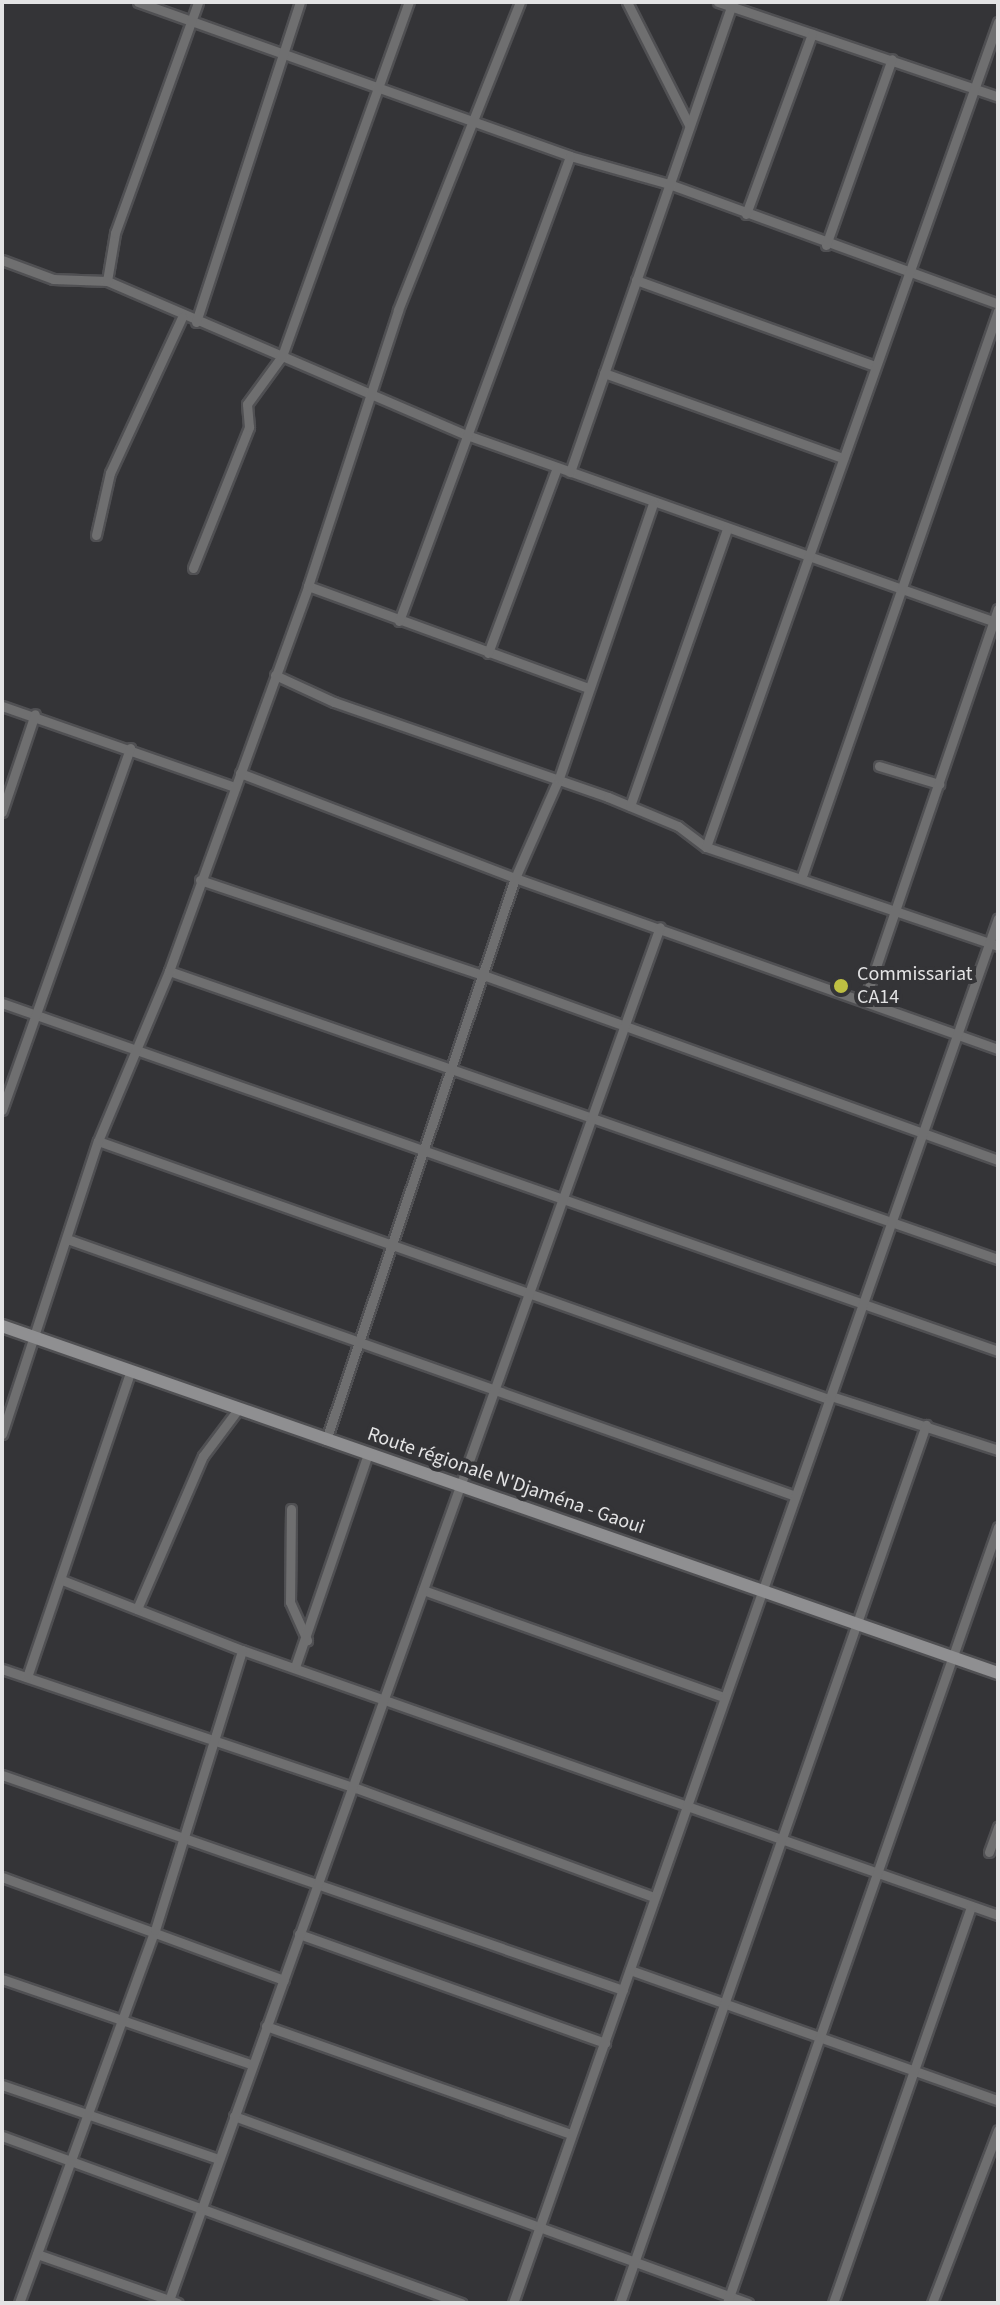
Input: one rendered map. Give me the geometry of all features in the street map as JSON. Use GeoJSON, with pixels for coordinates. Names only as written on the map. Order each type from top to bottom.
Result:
{"type":"FeatureCollection","features":[{"type":"Feature","properties":{"kind":"street"},"geometry":{"type":"LineString","coordinates":[[138,2],[570,156],[669,184],[826,245],[998,304]]}},
{"type":"Feature","properties":{"kind":"street"},"geometry":{"type":"LineString","coordinates":[[107,281],[115,233],[198,2]]}},
{"type":"Feature","properties":{"kind":"street"},"geometry":{"type":"LineString","coordinates":[[196,322],[300,2]]}},
{"type":"Feature","properties":{"kind":"street"},"geometry":{"type":"LineString","coordinates":[[193,568],[249,427],[247,404],[282,356],[409,2]]}},
{"type":"Feature","properties":{"kind":"street"},"geometry":{"type":"LineString","coordinates":[[2,1434],[70,1240],[98,1141],[139,1053],[308,586],[370,390],[520,2]]}},
{"type":"Feature","properties":{"kind":"street"},"geometry":{"type":"LineString","coordinates":[[627,2],[689,125]]}},
{"type":"Feature","properties":{"kind":"street"},"geometry":{"type":"LineString","coordinates":[[718,2],[732,4],[998,97]]}},
{"type":"Feature","properties":{"kind":"street"},"geometry":{"type":"LineString","coordinates":[[570,472],[732,4]]}},
{"type":"Feature","properties":{"kind":"street"},"geometry":{"type":"LineString","coordinates":[[706,847],[810,558],[972,88],[998,22]]}},
{"type":"Feature","properties":{"kind":"street"},"geometry":{"type":"LineString","coordinates":[[746,214],[812,34]]}},
{"type":"Feature","properties":{"kind":"street"},"geometry":{"type":"LineString","coordinates":[[826,245],[892,59]]}},
{"type":"Feature","properties":{"kind":"street"},"geometry":{"type":"LineString","coordinates":[[399,621],[464,434],[570,156]]}},
{"type":"Feature","properties":{"kind":"street"},"geometry":{"type":"LineString","coordinates":[[2,260],[53,279],[107,281],[182,317],[370,390],[464,434],[996,622]]}},
{"type":"Feature","properties":{"kind":"street"},"geometry":{"type":"LineString","coordinates":[[636,280],[875,366]]}},
{"type":"Feature","properties":{"kind":"street"},"geometry":{"type":"LineString","coordinates":[[802,876],[998,311]]}},
{"type":"Feature","properties":{"kind":"street"},"geometry":{"type":"LineString","coordinates":[[96,535],[110,473],[182,317]]}},
{"type":"Feature","properties":{"kind":"street"},"geometry":{"type":"LineString","coordinates":[[604,373],[843,458]]}},
{"type":"Feature","properties":{"kind":"street"},"geometry":{"type":"LineString","coordinates":[[488,653],[557,467]]}},
{"type":"Feature","properties":{"kind":"street"},"geometry":{"type":"LineString","coordinates":[[326,1440],[486,976],[515,878],[559,778],[653,503]]}},
{"type":"Feature","properties":{"kind":"street"},"geometry":{"type":"LineString","coordinates":[[630,806],[727,529]]}},
{"type":"Feature","properties":{"kind":"street"},"geometry":{"type":"LineString","coordinates":[[308,586],[589,688]]}},
{"type":"Feature","properties":{"kind":"street"},"geometry":{"type":"LineString","coordinates":[[865,999],[998,609]]}},
{"type":"Feature","properties":{"kind":"street"},"geometry":{"type":"LineString","coordinates":[[275,675],[334,702],[559,778],[630,806],[678,826],[706,847],[898,908],[994,945]]}},
{"type":"Feature","properties":{"kind":"street"},"geometry":{"type":"LineString","coordinates":[[2,706],[35,714],[235,787]]}},
{"type":"Feature","properties":{"kind":"street"},"geometry":{"type":"LineString","coordinates":[[2,812],[35,714]]}},
{"type":"Feature","properties":{"kind":"street"},"geometry":{"type":"LineString","coordinates":[[2,1110],[130,748]]}},
{"type":"Feature","properties":{"kind":"street"},"geometry":{"type":"LineString","coordinates":[[879,766],[939,784]]}},
{"type":"Feature","properties":{"kind":"street"},"geometry":{"type":"LineString","coordinates":[[240,773],[515,878],[865,999],[998,1049]]}},
{"type":"Feature","properties":{"kind":"street"},"geometry":{"type":"LineString","coordinates":[[200,880],[486,976],[998,1160]]}},
{"type":"Feature","properties":{"kind":"street"},"geometry":{"type":"LineString","coordinates":[[513,2303],[793,1495],[831,1398],[958,1035],[994,945],[998,918]]}},
{"type":"Feature","properties":{"kind":"street"},"geometry":{"type":"LineString","coordinates":[[37,2254],[172,2302],[200,2208],[316,1886],[356,1788],[423,1590],[497,1392],[660,927]]}},
{"type":"Feature","properties":{"kind":"street"},"geometry":{"type":"LineString","coordinates":[[169,971],[891,1225],[998,1259]]}},
{"type":"Feature","properties":{"kind":"street"},"geometry":{"type":"LineString","coordinates":[[2,1003],[998,1351]]}},
{"type":"Feature","properties":{"kind":"street"},"geometry":{"type":"LineString","coordinates":[[98,1141],[530,1295],[831,1398],[926,1425],[998,1450]]}},
{"type":"Feature","properties":{"kind":"street"},"geometry":{"type":"LineString","coordinates":[[70,1240],[793,1495]]}},
{"type":"Feature","properties":{"kind":"street","name":"Route régionale N'Djaména - Gaoui"},"geometry":{"type":"LineString","coordinates":[[2,1326],[998,1673]]}},
{"type":"Feature","properties":{"kind":"street"},"geometry":{"type":"LineString","coordinates":[[27,1677],[131,1370]]}},
{"type":"Feature","properties":{"kind":"street"},"geometry":{"type":"LineString","coordinates":[[137,1609],[203,1456],[239,1408]]}},
{"type":"Feature","properties":{"kind":"street"},"geometry":{"type":"LineString","coordinates":[[620,2303],[926,1425]]}},
{"type":"Feature","properties":{"kind":"street"},"geometry":{"type":"LineString","coordinates":[[295,1667],[307,1640],[368,1454]]}},
{"type":"Feature","properties":{"kind":"street"},"geometry":{"type":"LineString","coordinates":[[291,1509],[290,1602],[307,1640]]}},
{"type":"Feature","properties":{"kind":"street"},"geometry":{"type":"LineString","coordinates":[[728,2300],[998,1527]]}},
{"type":"Feature","properties":{"kind":"street"},"geometry":{"type":"LineString","coordinates":[[62,1580],[384,1701],[998,1915]]}},
{"type":"Feature","properties":{"kind":"street"},"geometry":{"type":"LineString","coordinates":[[423,1590],[723,1697]]}},
{"type":"Feature","properties":{"kind":"street"},"geometry":{"type":"LineString","coordinates":[[19,2303],[155,1930],[242,1650]]}},
{"type":"Feature","properties":{"kind":"street"},"geometry":{"type":"LineString","coordinates":[[2,1669],[213,1743],[356,1788],[654,1897]]}},
{"type":"Feature","properties":{"kind":"street"},"geometry":{"type":"LineString","coordinates":[[2,1775],[184,1841],[623,1990]]}},
{"type":"Feature","properties":{"kind":"street"},"geometry":{"type":"LineString","coordinates":[[989,1852],[998,1827]]}},
{"type":"Feature","properties":{"kind":"street"},"geometry":{"type":"LineString","coordinates":[[2,1877],[155,1930],[284,1980]]}},
{"type":"Feature","properties":{"kind":"street"},"geometry":{"type":"LineString","coordinates":[[833,2303],[971,1906]]}},
{"type":"Feature","properties":{"kind":"street"},"geometry":{"type":"LineString","coordinates":[[299,1934],[605,2043]]}},
{"type":"Feature","properties":{"kind":"street"},"geometry":{"type":"LineString","coordinates":[[630,1970],[915,2068],[998,2100]]}},
{"type":"Feature","properties":{"kind":"street"},"geometry":{"type":"LineString","coordinates":[[2,1979],[253,2065]]}},
{"type":"Feature","properties":{"kind":"street"},"geometry":{"type":"LineString","coordinates":[[266,2026],[571,2134]]}},
{"type":"Feature","properties":{"kind":"street"},"geometry":{"type":"LineString","coordinates":[[2,2085],[218,2159]]}},
{"type":"Feature","properties":{"kind":"street"},"geometry":{"type":"LineString","coordinates":[[234,2116],[728,2300],[748,2303]]}},
{"type":"Feature","properties":{"kind":"street"},"geometry":{"type":"LineString","coordinates":[[932,2303],[998,2130]]}},
{"type":"Feature","properties":{"kind":"street"},"geometry":{"type":"LineString","coordinates":[[2,2136],[462,2303]]}},
{"type":"Feature","properties":{"kind":"place","name":"Commissariat CA14"},"geometry":{"type":"Point","coordinates":[841,986]}}]}
